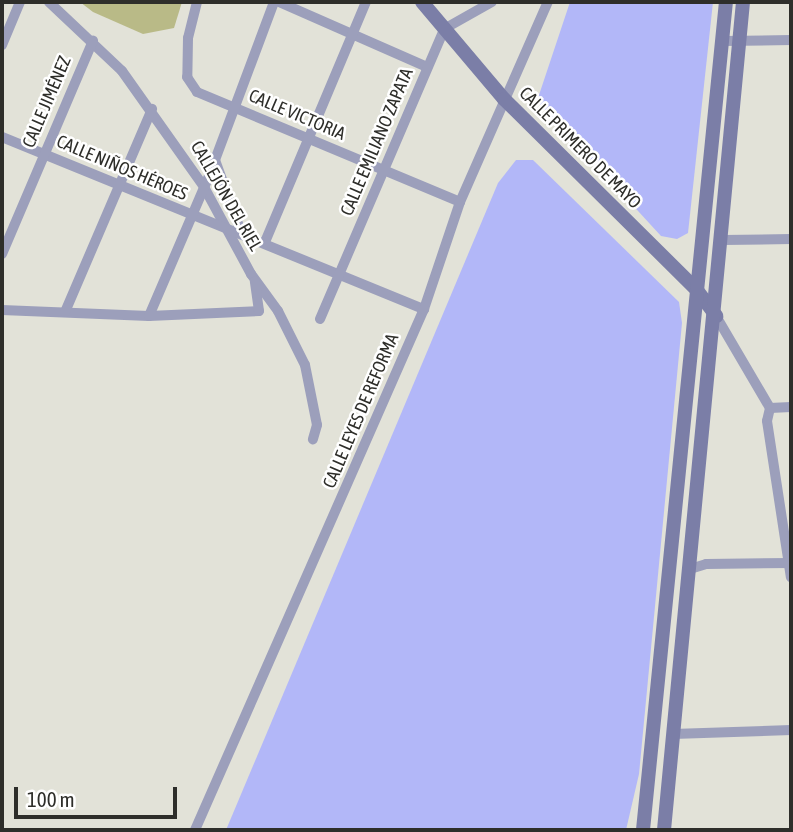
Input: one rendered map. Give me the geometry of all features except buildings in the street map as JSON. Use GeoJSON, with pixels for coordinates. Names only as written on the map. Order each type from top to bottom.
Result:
{"type":"FeatureCollection","features":[{"type":"Feature","properties":{"kind":"main road","name":"CALLE PRIMERO DE MAYO"},"geometry":{"type":"LineString","coordinates":[[422,2],[504,99],[696,289],[716,316]]}},
{"type":"Feature","properties":{"kind":"main road"},"geometry":{"type":"LineString","coordinates":[[643,830],[726,2]]}},
{"type":"Feature","properties":{"kind":"main road"},"geometry":{"type":"LineString","coordinates":[[664,830],[716,316],[743,2]]}},
{"type":"Feature","properties":{"kind":"main road"},"geometry":{"type":"LineString","coordinates":[[674,268],[690,264],[699,255]]}},
{"type":"Feature","properties":{"kind":"street"},"geometry":{"type":"LineString","coordinates":[[2,45],[20,2]]}},
{"type":"Feature","properties":{"kind":"street","name":"CALLEJÓN DEL RIEL"},"geometry":{"type":"LineString","coordinates":[[49,2],[93,41],[152,109],[204,187],[222,226],[254,279],[278,311],[304,365],[317,425],[313,439]]}},
{"type":"Feature","properties":{"kind":"street","name":"CALLE VICTORIA"},"geometry":{"type":"LineString","coordinates":[[197,2],[188,38],[187,77],[197,92],[460,202]]}},
{"type":"Feature","properties":{"kind":"street"},"geometry":{"type":"LineString","coordinates":[[149,316],[204,187],[233,107],[277,2],[427,67]]}},
{"type":"Feature","properties":{"kind":"street"},"geometry":{"type":"LineString","coordinates":[[265,242],[366,2]]}},
{"type":"Feature","properties":{"kind":"street"},"geometry":{"type":"LineString","coordinates":[[444,29],[492,2]]}},
{"type":"Feature","properties":{"kind":"street","name":"CALLE LEYES DE REFORMA"},"geometry":{"type":"LineString","coordinates":[[195,830],[424,309],[460,202],[548,2]]}},
{"type":"Feature","properties":{"kind":"street","name":"CALLE EMILIANO ZAPATA"},"geometry":{"type":"LineString","coordinates":[[320,319],[444,29]]}},
{"type":"Feature","properties":{"kind":"street"},"geometry":{"type":"LineString","coordinates":[[723,41],[791,40]]}},
{"type":"Feature","properties":{"kind":"street","name":"CALLE JIMÉNEZ"},"geometry":{"type":"LineString","coordinates":[[2,254],[93,41]]}},
{"type":"Feature","properties":{"kind":"street"},"geometry":{"type":"LineString","coordinates":[[65,312],[152,109]]}},
{"type":"Feature","properties":{"kind":"street","name":"CALLE NIÑOS HÉROES"},"geometry":{"type":"LineString","coordinates":[[2,136],[424,309]]}},
{"type":"Feature","properties":{"kind":"street"},"geometry":{"type":"LineString","coordinates":[[215,160],[241,232]]}},
{"type":"Feature","properties":{"kind":"street"},"geometry":{"type":"LineString","coordinates":[[723,240],[791,239]]}},
{"type":"Feature","properties":{"kind":"street"},"geometry":{"type":"LineString","coordinates":[[2,310],[149,316],[259,311],[254,279]]}},
{"type":"Feature","properties":{"kind":"street"},"geometry":{"type":"LineString","coordinates":[[716,316],[770,408],[767,421],[791,577]]}},
{"type":"Feature","properties":{"kind":"street"},"geometry":{"type":"LineString","coordinates":[[770,408],[791,407]]}},
{"type":"Feature","properties":{"kind":"street"},"geometry":{"type":"LineString","coordinates":[[690,569],[706,564],[790,563]]}},
{"type":"Feature","properties":{"kind":"street"},"geometry":{"type":"LineString","coordinates":[[673,734],[791,730]]}},
{"type":"Feature","properties":{"kind":"green space"},"geometry":{"type":"Polygon","coordinates":[[[80,2],[182,2],[174,28],[143,34],[93,12],[80,2]]]}},
{"type":"Feature","properties":{"kind":"water"},"geometry":{"type":"Polygon","coordinates":[[[570,2],[713,2],[688,233],[677,239],[661,236],[537,101],[570,2]]]}},
{"type":"Feature","properties":{"kind":"water"},"geometry":{"type":"Polygon","coordinates":[[[516,160],[533,160],[679,302],[682,323],[639,774],[626,830],[226,830],[498,183],[516,160]]]}}]}
